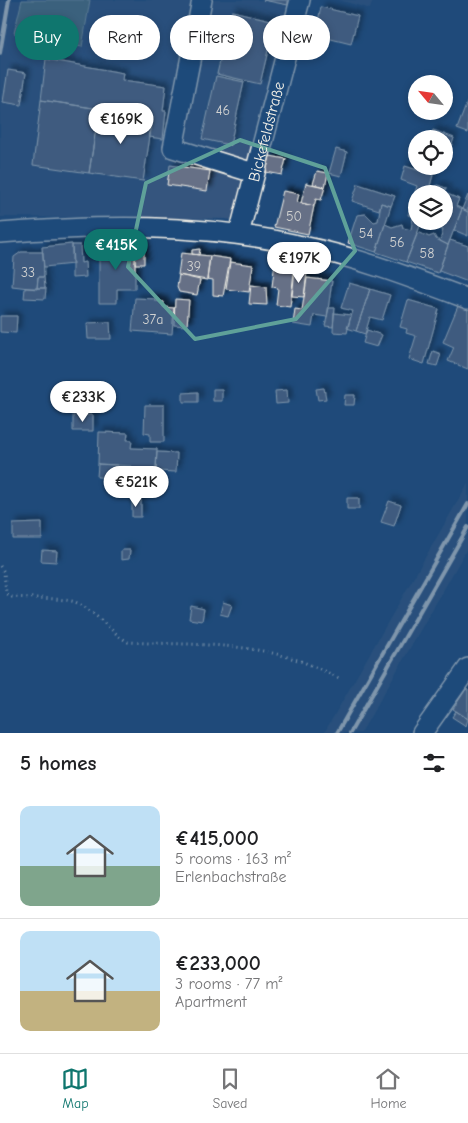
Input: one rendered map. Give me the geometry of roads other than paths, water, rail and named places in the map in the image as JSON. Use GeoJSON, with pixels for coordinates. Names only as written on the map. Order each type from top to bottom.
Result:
{"type":"FeatureCollection","features":[{"type":"Feature","properties":{"kind":"street"},"geometry":{"type":"LineString","coordinates":[[202,0],[173,148],[254,172]]}},
{"type":"Feature","properties":{"kind":"street","name":"Bickefeldstraße"},"geometry":{"type":"LineString","coordinates":[[238,234],[300,0]]}},
{"type":"Feature","properties":{"kind":"street"},"geometry":{"type":"LineString","coordinates":[[0,233],[50,228],[149,227],[238,234],[300,245],[344,256],[378,266],[468,299]]}},
{"type":"Feature","properties":{"kind":"street"},"geometry":{"type":"LineString","coordinates":[[422,733],[468,668]]}},
{"type":"Feature","properties":{"kind":"railway"},"geometry":{"type":"LineString","coordinates":[[0,53],[9,0]]}},
{"type":"Feature","properties":{"kind":"railway"},"geometry":{"type":"LineString","coordinates":[[337,733],[468,504]]}},
{"type":"Feature","properties":{"kind":"railway"},"geometry":{"type":"LineString","coordinates":[[350,733],[468,527]]}}]}
